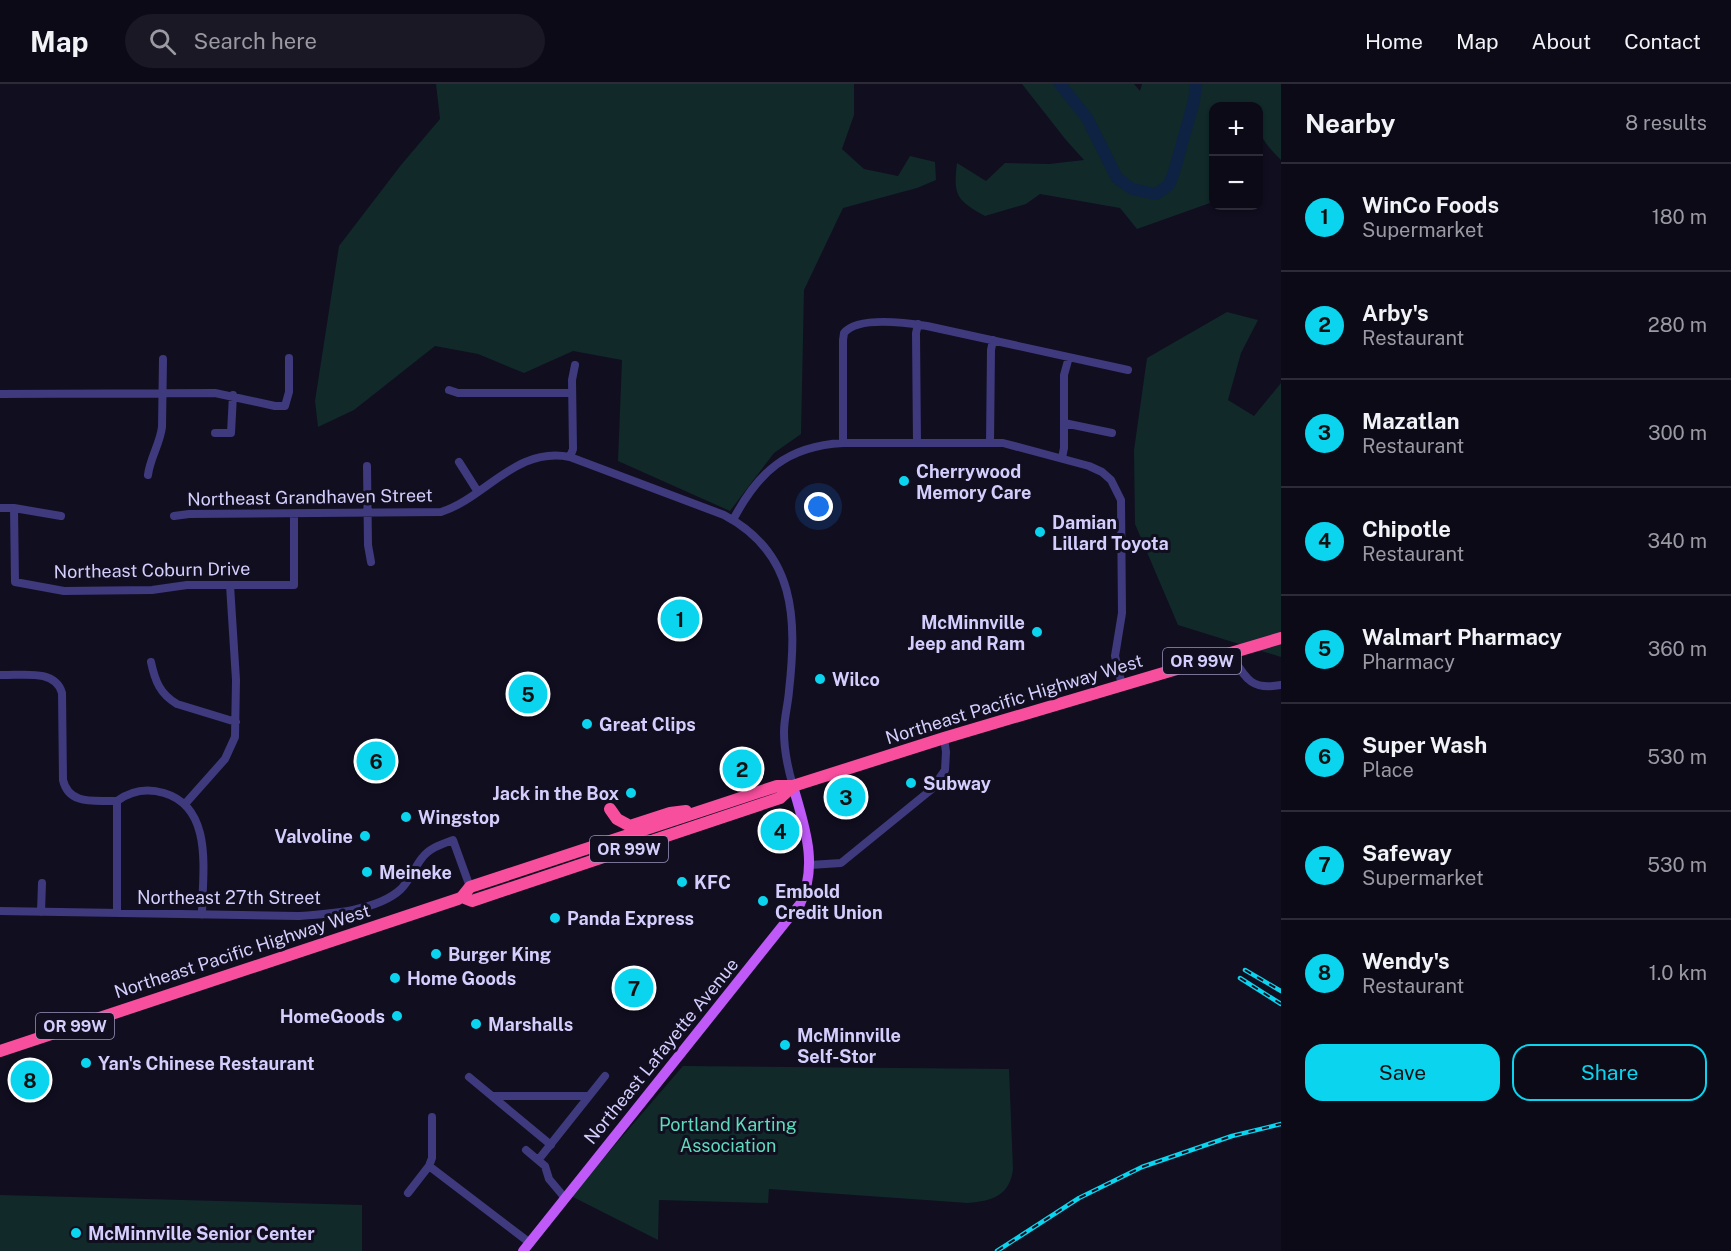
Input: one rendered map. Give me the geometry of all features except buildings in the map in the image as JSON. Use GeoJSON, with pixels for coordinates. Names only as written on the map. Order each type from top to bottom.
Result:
{"type":"FeatureCollection","features":[{"type":"Feature","properties":{"kind":"highway","name":"Northeast Pacific Highway West"},"geometry":{"type":"LineString","coordinates":[[470,887],[777,786],[793,786],[944,738],[1281,638]]}},
{"type":"Feature","properties":{"kind":"highway","name":"Northeast Pacific Highway West"},"geometry":{"type":"LineString","coordinates":[[0,1051],[462,897],[472,901],[618,853],[780,798],[793,786]]}},
{"type":"Feature","properties":{"kind":"highway"},"geometry":{"type":"LineString","coordinates":[[610,809],[617,819],[630,826],[677,812],[708,810]]}},
{"type":"Feature","properties":{"kind":"highway"},"geometry":{"type":"LineString","coordinates":[[618,853],[620,848],[628,842],[682,824],[693,815]]}},
{"type":"Feature","properties":{"kind":"highway"},"geometry":{"type":"LineString","coordinates":[[563,871],[576,859],[601,851],[608,841]]}},
{"type":"Feature","properties":{"kind":"highway"},"geometry":{"type":"LineString","coordinates":[[462,897],[470,887]]}},
{"type":"Feature","properties":{"kind":"main road","name":"Northeast Lafayette Avenue"},"geometry":{"type":"LineString","coordinates":[[526,1247],[793,915],[806,891],[810,865],[806,832],[793,786]]}},
{"type":"Feature","properties":{"kind":"street"},"geometry":{"type":"LineString","coordinates":[[843,443],[843,340],[844,333],[854,325],[864,323],[918,324],[1128,370]]}},
{"type":"Feature","properties":{"kind":"street"},"geometry":{"type":"LineString","coordinates":[[917,443],[916,333],[918,324]]}},
{"type":"Feature","properties":{"kind":"street"},"geometry":{"type":"LineString","coordinates":[[990,443],[993,340]]}},
{"type":"Feature","properties":{"kind":"street"},"geometry":{"type":"LineString","coordinates":[[1062,458],[1064,375],[1069,357]]}},
{"type":"Feature","properties":{"kind":"street"},"geometry":{"type":"LineString","coordinates":[[0,394],[215,393],[233,395],[275,406],[285,406],[289,392],[289,358]]}},
{"type":"Feature","properties":{"kind":"street"},"geometry":{"type":"LineString","coordinates":[[148,475],[152,456],[161,438],[163,359]]}},
{"type":"Feature","properties":{"kind":"street"},"geometry":{"type":"LineString","coordinates":[[570,457],[573,449],[572,393],[575,365]]}},
{"type":"Feature","properties":{"kind":"street"},"geometry":{"type":"LineString","coordinates":[[449,390],[458,393],[572,393]]}},
{"type":"Feature","properties":{"kind":"street"},"geometry":{"type":"LineString","coordinates":[[215,433],[231,433],[233,395]]}},
{"type":"Feature","properties":{"kind":"street"},"geometry":{"type":"LineString","coordinates":[[1064,423],[1112,433]]}},
{"type":"Feature","properties":{"kind":"street"},"geometry":{"type":"LineString","coordinates":[[733,520],[762,475],[782,459],[819,446],[843,443],[1015,445],[1102,472],[1111,480],[1121,500],[1122,613],[1115,657],[1122,685]]}},
{"type":"Feature","properties":{"kind":"street","name":"Northeast Grandhaven Street"},"geometry":{"type":"LineString","coordinates":[[174,516],[441,512],[457,506],[528,459],[559,454],[733,520],[758,538],[767,548],[781,570],[791,608],[791,669],[784,731],[785,749],[793,786]]}},
{"type":"Feature","properties":{"kind":"street"},"geometry":{"type":"LineString","coordinates":[[459,462],[478,492]]}},
{"type":"Feature","properties":{"kind":"street"},"geometry":{"type":"LineString","coordinates":[[367,466],[368,545],[371,562]]}},
{"type":"Feature","properties":{"kind":"street"},"geometry":{"type":"LineString","coordinates":[[0,508],[14,508],[61,516]]}},
{"type":"Feature","properties":{"kind":"street","name":"Northeast Coburn Drive"},"geometry":{"type":"LineString","coordinates":[[14,508],[15,582],[64,591],[152,590],[187,585],[294,585],[294,514]]}},
{"type":"Feature","properties":{"kind":"street"},"geometry":{"type":"LineString","coordinates":[[185,804],[225,759],[235,737],[236,680],[230,585]]}},
{"type":"Feature","properties":{"kind":"street"},"geometry":{"type":"LineString","coordinates":[[1230,653],[1251,682],[1264,687],[1281,685]]}},
{"type":"Feature","properties":{"kind":"street"},"geometry":{"type":"LineString","coordinates":[[151,662],[156,682],[170,700],[236,722]]}},
{"type":"Feature","properties":{"kind":"street"},"geometry":{"type":"LineString","coordinates":[[0,675],[43,676],[57,683],[62,693],[63,780],[71,796],[81,800],[117,801],[126,794],[139,790],[153,790],[169,794],[185,804],[201,829],[203,842],[202,915]]}},
{"type":"Feature","properties":{"kind":"street"},"geometry":{"type":"LineString","coordinates":[[810,865],[842,863],[932,789],[945,770],[944,738]]}},
{"type":"Feature","properties":{"kind":"street"},"geometry":{"type":"LineString","coordinates":[[117,801],[117,913]]}},
{"type":"Feature","properties":{"kind":"street","name":"Northeast 27th Street"},"geometry":{"type":"LineString","coordinates":[[0,911],[202,915],[316,915],[337,912],[378,902],[400,890],[426,854],[437,846],[453,840],[470,887]]}},
{"type":"Feature","properties":{"kind":"street"},"geometry":{"type":"LineString","coordinates":[[41,912],[42,883]]}},
{"type":"Feature","properties":{"kind":"street"},"geometry":{"type":"LineString","coordinates":[[539,1160],[605,1076]]}},
{"type":"Feature","properties":{"kind":"street"},"geometry":{"type":"LineString","coordinates":[[469,1077],[551,1145]]}},
{"type":"Feature","properties":{"kind":"street"},"geometry":{"type":"LineString","coordinates":[[492,1096],[589,1096]]}},
{"type":"Feature","properties":{"kind":"street"},"geometry":{"type":"LineString","coordinates":[[408,1193],[429,1166],[432,1158],[432,1117]]}},
{"type":"Feature","properties":{"kind":"street"},"geometry":{"type":"LineString","coordinates":[[526,1150],[545,1166],[549,1179],[565,1198]]}},
{"type":"Feature","properties":{"kind":"street"},"geometry":{"type":"LineString","coordinates":[[429,1166],[526,1247]]}},
{"type":"Feature","properties":{"kind":"green space"},"geometry":{"type":"Polygon","coordinates":[[[436,84],[854,84],[854,115],[842,149],[864,169],[898,176],[910,156],[935,162],[936,180],[917,188],[843,208],[804,290],[801,434],[774,453],[730,511],[618,461],[622,360],[573,351],[524,373],[478,354],[435,346],[354,410],[318,427],[315,401],[339,246],[401,165],[440,119],[436,84]]]}},
{"type":"Feature","properties":{"kind":"green space"},"geometry":{"type":"Polygon","coordinates":[[[1022,84],[1134,84],[1140,91],[1142,84],[1281,84],[1281,160],[1263,138],[1263,102],[1209,102],[1209,203],[1137,229],[1120,208],[1040,194],[1026,204],[985,216],[968,206],[959,196],[956,183],[957,163],[986,181],[1005,163],[1049,164],[1084,160],[1022,84]]]}},
{"type":"Feature","properties":{"kind":"green space"},"geometry":{"type":"Polygon","coordinates":[[[1227,312],[1258,320],[1241,353],[1228,400],[1254,416],[1281,383],[1281,657],[1178,625],[1135,524],[1134,450],[1147,358],[1227,312]]]}},
{"type":"Feature","properties":{"kind":"green space","name":"Portland Karting Association"},"geometry":{"type":"Polygon","coordinates":[[[683,1066],[1009,1069],[1013,1169],[1011,1178],[999,1195],[968,1203],[769,1189],[768,1203],[659,1200],[658,1240],[571,1196],[683,1066]]]}},
{"type":"Feature","properties":{"kind":"green space"},"geometry":{"type":"Polygon","coordinates":[[[0,1195],[362,1205],[362,1251],[0,1251],[0,1195]]]}},
{"type":"Feature","properties":{"kind":"waterway"},"geometry":{"type":"LineString","coordinates":[[1060,84],[1087,118],[1117,178],[1132,189],[1156,194],[1169,185],[1174,172],[1194,101],[1196,84]]}},
{"type":"Feature","properties":{"kind":"railway"},"geometry":{"type":"LineString","coordinates":[[1245,970],[1281,991]]}},
{"type":"Feature","properties":{"kind":"railway"},"geometry":{"type":"LineString","coordinates":[[1240,978],[1281,1004]]}},
{"type":"Feature","properties":{"kind":"railway"},"geometry":{"type":"LineString","coordinates":[[997,1251],[1079,1198],[1142,1167],[1232,1136],[1281,1124]]}},
{"type":"Feature","properties":{"kind":"place","name":"Cherrywood Memory Care"},"geometry":{"type":"Point","coordinates":[904,481]}},
{"type":"Feature","properties":{"kind":"place","name":"Damian Lillard Toyota"},"geometry":{"type":"Point","coordinates":[1040,532]}},
{"type":"Feature","properties":{"kind":"place","name":"WinCo Foods"},"geometry":{"type":"Point","coordinates":[680,619]}},
{"type":"Feature","properties":{"kind":"place","name":"McMinnville Jeep and Ram"},"geometry":{"type":"Point","coordinates":[1037,632]}},
{"type":"Feature","properties":{"kind":"place","name":"Wilco"},"geometry":{"type":"Point","coordinates":[820,679]}},
{"type":"Feature","properties":{"kind":"place","name":"Walmart Pharmacy"},"geometry":{"type":"Point","coordinates":[528,694]}},
{"type":"Feature","properties":{"kind":"place","name":"Great Clips"},"geometry":{"type":"Point","coordinates":[587,724]}},
{"type":"Feature","properties":{"kind":"place","name":"Super Wash"},"geometry":{"type":"Point","coordinates":[376,761]}},
{"type":"Feature","properties":{"kind":"place","name":"Arby's"},"geometry":{"type":"Point","coordinates":[742,769]}},
{"type":"Feature","properties":{"kind":"place","name":"Subway"},"geometry":{"type":"Point","coordinates":[911,783]}},
{"type":"Feature","properties":{"kind":"place","name":"Jack in the Box"},"geometry":{"type":"Point","coordinates":[631,793]}},
{"type":"Feature","properties":{"kind":"place","name":"Mazatlan"},"geometry":{"type":"Point","coordinates":[846,797]}},
{"type":"Feature","properties":{"kind":"place","name":"Wingstop"},"geometry":{"type":"Point","coordinates":[406,817]}},
{"type":"Feature","properties":{"kind":"place","name":"Chipotle"},"geometry":{"type":"Point","coordinates":[780,831]}},
{"type":"Feature","properties":{"kind":"place","name":"Valvoline"},"geometry":{"type":"Point","coordinates":[365,836]}},
{"type":"Feature","properties":{"kind":"place","name":"Meineke"},"geometry":{"type":"Point","coordinates":[367,872]}},
{"type":"Feature","properties":{"kind":"place","name":"KFC"},"geometry":{"type":"Point","coordinates":[682,882]}},
{"type":"Feature","properties":{"kind":"place","name":"Embold Credit Union"},"geometry":{"type":"Point","coordinates":[763,901]}},
{"type":"Feature","properties":{"kind":"place","name":"Panda Express"},"geometry":{"type":"Point","coordinates":[555,918]}},
{"type":"Feature","properties":{"kind":"place","name":"Burger King"},"geometry":{"type":"Point","coordinates":[436,954]}},
{"type":"Feature","properties":{"kind":"place","name":"Home Goods"},"geometry":{"type":"Point","coordinates":[395,978]}},
{"type":"Feature","properties":{"kind":"place","name":"Safeway"},"geometry":{"type":"Point","coordinates":[634,988]}},
{"type":"Feature","properties":{"kind":"place","name":"HomeGoods"},"geometry":{"type":"Point","coordinates":[397,1016]}},
{"type":"Feature","properties":{"kind":"place","name":"Marshalls"},"geometry":{"type":"Point","coordinates":[476,1024]}},
{"type":"Feature","properties":{"kind":"place","name":"McMinnville Self-Stor"},"geometry":{"type":"Point","coordinates":[785,1045]}},
{"type":"Feature","properties":{"kind":"place","name":"Yan's Chinese Restaurant"},"geometry":{"type":"Point","coordinates":[86,1063]}},
{"type":"Feature","properties":{"kind":"place","name":"Wendy's"},"geometry":{"type":"Point","coordinates":[30,1080]}},
{"type":"Feature","properties":{"kind":"place","name":"McMinnville Senior Center"},"geometry":{"type":"Point","coordinates":[76,1233]}}]}
